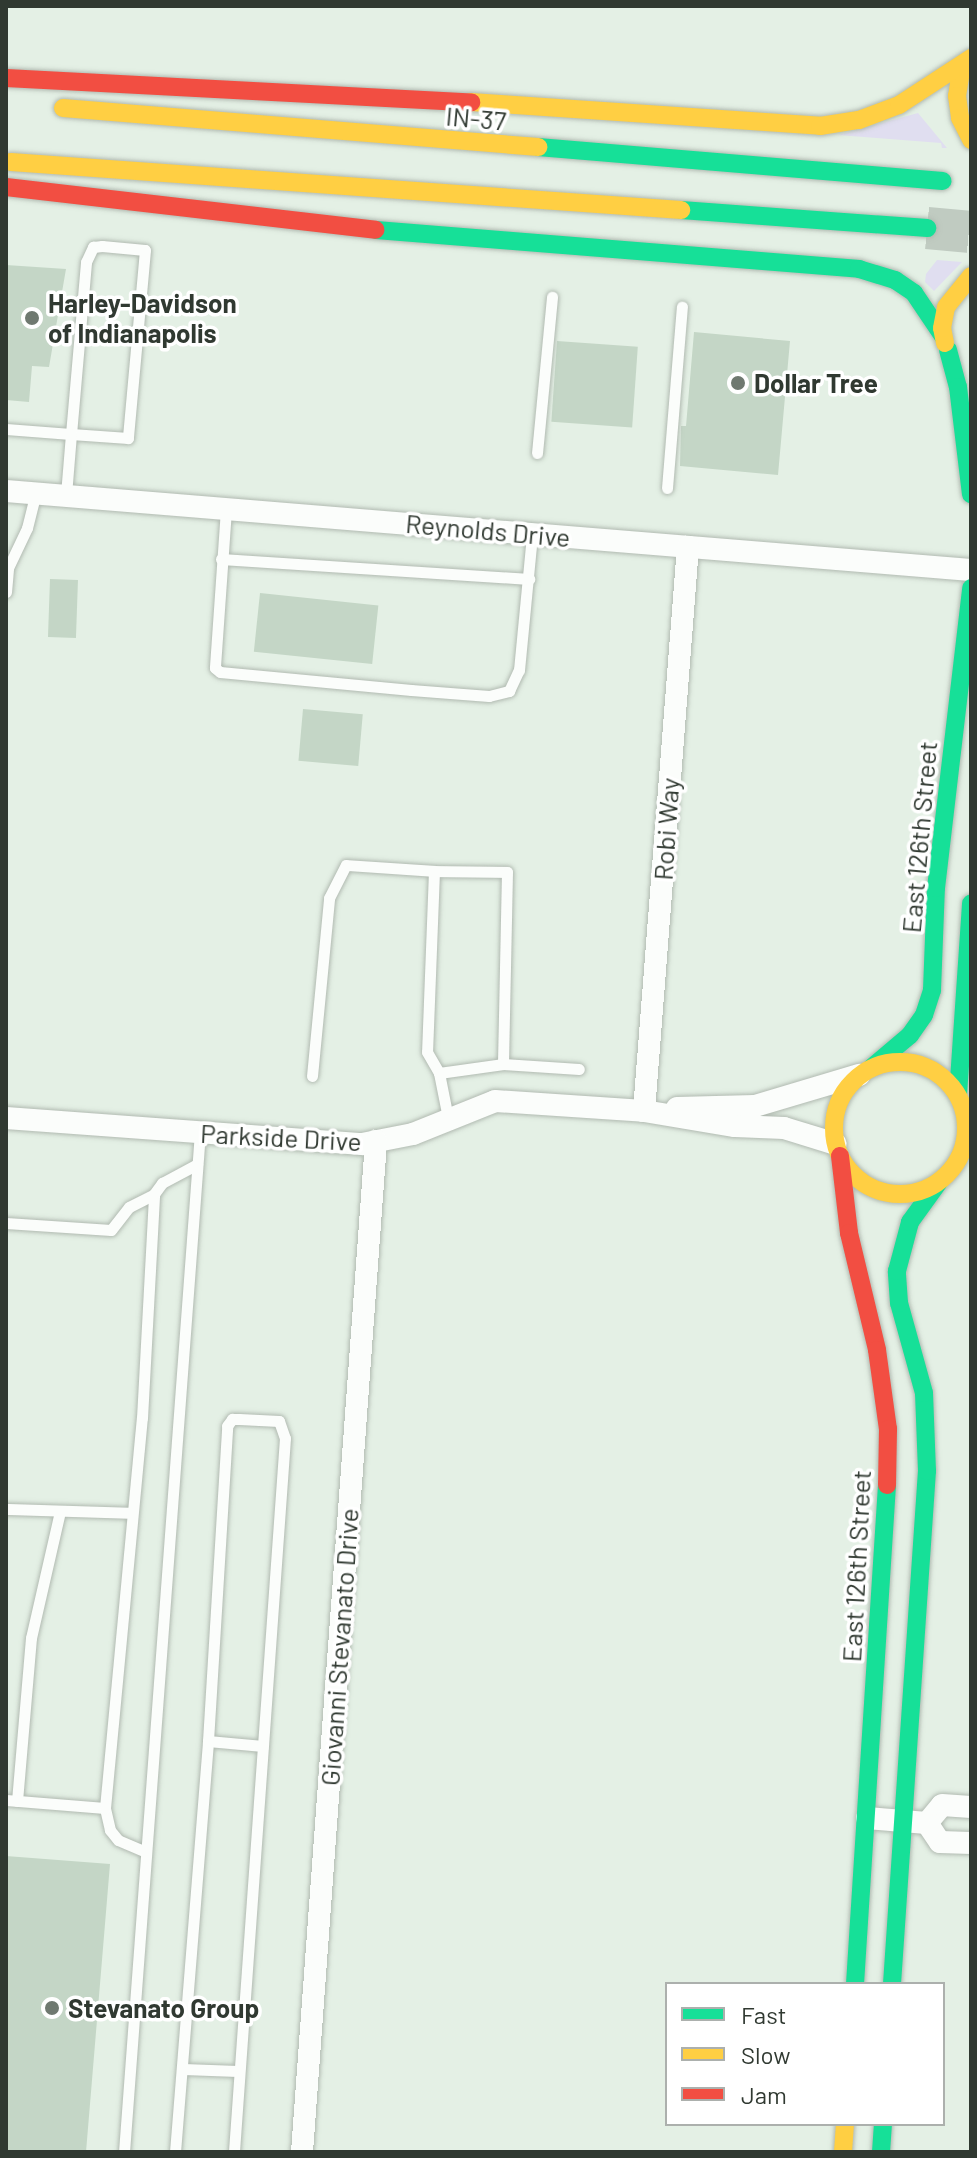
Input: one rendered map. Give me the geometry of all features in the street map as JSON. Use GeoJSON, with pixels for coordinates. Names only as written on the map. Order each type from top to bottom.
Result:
{"type":"FeatureCollection","features":[{"type":"Feature","properties":{"kind":"main road"},"geometry":{"type":"LineString","coordinates":[[6,78],[377,95],[820,126],[859,120],[899,105],[971,59]]}},
{"type":"Feature","properties":{"kind":"main road"},"geometry":{"type":"LineString","coordinates":[[971,59],[961,71],[957,96],[960,118],[971,140]]}},
{"type":"Feature","properties":{"kind":"main road","name":"IN-37"},"geometry":{"type":"LineString","coordinates":[[38,106],[943,181]]}},
{"type":"Feature","properties":{"kind":"main road"},"geometry":{"type":"LineString","coordinates":[[6,162],[927,228]]}},
{"type":"Feature","properties":{"kind":"main road"},"geometry":{"type":"LineString","coordinates":[[6,187],[358,229],[859,269],[895,280],[914,293],[930,312],[945,343],[960,398],[971,494]]}},
{"type":"Feature","properties":{"kind":"main road"},"geometry":{"type":"LineString","coordinates":[[971,276],[946,307],[945,343],[971,375]]}},
{"type":"Feature","properties":{"kind":"main road","name":"East 126th Street"},"geometry":{"type":"LineString","coordinates":[[865,1072],[910,1035],[924,1015],[932,990],[936,888],[971,588]]}},
{"type":"Feature","properties":{"kind":"main road"},"geometry":{"type":"LineString","coordinates":[[964,1106],[950,1083],[927,1066],[899,1061],[865,1072],[846,1089],[838,1106],[838,1150],[858,1179],[883,1192],[912,1193],[939,1182],[962,1166],[966,1139],[964,1106],[971,903]]}},
{"type":"Feature","properties":{"kind":"main road","name":"East 126th Street"},"geometry":{"type":"LineString","coordinates":[[838,1150],[849,1233],[877,1350],[888,1429],[886,1521],[855,1982]]}},
{"type":"Feature","properties":{"kind":"main road"},"geometry":{"type":"LineString","coordinates":[[892,1982],[927,1471],[924,1393],[899,1303],[897,1271],[910,1222],[939,1182]]}},
{"type":"Feature","properties":{"kind":"main road"},"geometry":{"type":"LineString","coordinates":[[843,2152],[845,2126]]}},
{"type":"Feature","properties":{"kind":"main road"},"geometry":{"type":"LineString","coordinates":[[881,2152],[883,2126]]}},
{"type":"Feature","properties":{"kind":"street","name":"Reynolds Drive"},"geometry":{"type":"LineString","coordinates":[[6,491],[971,570]]}},
{"type":"Feature","properties":{"kind":"street","name":"Robi Way"},"geometry":{"type":"LineString","coordinates":[[644,1111],[688,547]]}},
{"type":"Feature","properties":{"kind":"street","name":"Parkside Drive"},"geometry":{"type":"LineString","coordinates":[[6,1118],[362,1144],[413,1134],[495,1101],[644,1111],[755,1106],[865,1072]]}},
{"type":"Feature","properties":{"kind":"street","name":"Parkside Drive"},"geometry":{"type":"LineString","coordinates":[[644,1111],[692,1122],[784,1128],[838,1150]]}},
{"type":"Feature","properties":{"kind":"street","name":"Giovanni Stevanato Drive"},"geometry":{"type":"LineString","coordinates":[[302,2152],[376,1141]]}},
{"type":"Feature","properties":{"kind":"street"},"geometry":{"type":"LineString","coordinates":[[927,1823],[942,1805],[971,1807]]}},
{"type":"Feature","properties":{"kind":"street"},"geometry":{"type":"LineString","coordinates":[[867,1818],[927,1823]]}},
{"type":"Feature","properties":{"kind":"street"},"geometry":{"type":"LineString","coordinates":[[927,1823],[940,1842],[971,1843]]}},
{"type":"Feature","properties":{"kind":"lane"},"geometry":{"type":"LineString","coordinates":[[6,429],[71,434],[128,438],[145,250],[102,246],[88,252],[71,434],[66,495]]}},
{"type":"Feature","properties":{"kind":"lane"},"geometry":{"type":"LineString","coordinates":[[537,453],[552,297]]}},
{"type":"Feature","properties":{"kind":"lane"},"geometry":{"type":"LineString","coordinates":[[667,488],[682,307]]}},
{"type":"Feature","properties":{"kind":"lane"},"geometry":{"type":"LineString","coordinates":[[6,592],[8,568],[27,528],[36,493]]}},
{"type":"Feature","properties":{"kind":"lane"},"geometry":{"type":"LineString","coordinates":[[226,509],[213,663],[220,672],[489,696],[509,691],[519,670],[532,534]]}},
{"type":"Feature","properties":{"kind":"lane"},"geometry":{"type":"LineString","coordinates":[[221,559],[529,579]]}},
{"type":"Feature","properties":{"kind":"lane"},"geometry":{"type":"LineString","coordinates":[[312,1076],[329,898],[346,865],[507,872],[503,1064]]}},
{"type":"Feature","properties":{"kind":"lane"},"geometry":{"type":"LineString","coordinates":[[434,871],[427,1052],[439,1073],[448,1118]]}},
{"type":"Feature","properties":{"kind":"lane"},"geometry":{"type":"LineString","coordinates":[[439,1073],[503,1064],[579,1069]]}},
{"type":"Feature","properties":{"kind":"lane"},"geometry":{"type":"LineString","coordinates":[[124,2152],[200,1132]]}},
{"type":"Feature","properties":{"kind":"lane"},"geometry":{"type":"LineString","coordinates":[[6,1223],[111,1230],[129,1207],[154,1194],[162,1183],[197,1164]]}},
{"type":"Feature","properties":{"kind":"lane"},"geometry":{"type":"LineString","coordinates":[[146,1852],[118,1840],[110,1830],[105,1808],[142,1418],[154,1194]]}},
{"type":"Feature","properties":{"kind":"lane"},"geometry":{"type":"LineString","coordinates":[[175,2152],[208,1741],[227,1426],[232,1419],[279,1421],[285,1438],[234,2152]]}},
{"type":"Feature","properties":{"kind":"lane"},"geometry":{"type":"LineString","coordinates":[[6,1509],[131,1513]]}},
{"type":"Feature","properties":{"kind":"lane"},"geometry":{"type":"LineString","coordinates":[[60,1511],[31,1638],[12,1800],[105,1808]]}},
{"type":"Feature","properties":{"kind":"lane"},"geometry":{"type":"LineString","coordinates":[[208,1741],[263,1746]]}},
{"type":"Feature","properties":{"kind":"lane"},"geometry":{"type":"LineString","coordinates":[[182,2069],[239,2071]]}},
{"type":"Feature","properties":{"kind":"shaded area"},"geometry":{"type":"Polygon","coordinates":[[[918,113],[947,148],[942,148],[941,143],[838,135],[918,113]]]}},
{"type":"Feature","properties":{"kind":"shaded area"},"geometry":{"type":"Polygon","coordinates":[[[937,260],[962,262],[934,291],[925,282],[926,274],[937,260]]]}},
{"type":"Feature","properties":{"kind":"building","name":"Harley-Davidson of Indianapolis"},"geometry":{"type":"Polygon","coordinates":[[[6,265],[66,269],[49,367],[32,366],[29,402],[6,400],[6,265]]]}},
{"type":"Feature","properties":{"kind":"building","name":"Dollar Tree"},"geometry":{"type":"Polygon","coordinates":[[[694,332],[790,341],[778,475],[680,466],[681,426],[686,426],[694,332]]]}},
{"type":"Feature","properties":{"kind":"building"},"geometry":{"type":"Polygon","coordinates":[[[557,341],[638,347],[632,427],[551,422],[557,341]]]}},
{"type":"Feature","properties":{"kind":"building"},"geometry":{"type":"Polygon","coordinates":[[[50,579],[78,580],[76,638],[48,637],[50,579]]]}},
{"type":"Feature","properties":{"kind":"building"},"geometry":{"type":"Polygon","coordinates":[[[260,593],[378,605],[372,664],[254,652],[260,593]]]}},
{"type":"Feature","properties":{"kind":"building"},"geometry":{"type":"Polygon","coordinates":[[[303,709],[363,714],[358,766],[298,761],[303,709]]]}},
{"type":"Feature","properties":{"kind":"building","name":"Stevanato Group"},"geometry":{"type":"Polygon","coordinates":[[[6,1856],[110,1864],[86,2152],[6,2152],[6,1856]]]}},
{"type":"Feature","properties":{"kind":"tunnel"},"geometry":{"type":"LineString","coordinates":[[927,228],[971,232]]}},
{"type":"Feature","properties":{"kind":"traffic: fast"},"geometry":{"type":"LineString","coordinates":[[538,147],[943,181]]}},
{"type":"Feature","properties":{"kind":"traffic: fast"},"geometry":{"type":"LineString","coordinates":[[681,210],[927,228]]}},
{"type":"Feature","properties":{"kind":"traffic: fast"},"geometry":{"type":"LineString","coordinates":[[376,230],[859,269],[895,280],[914,293],[943,336]]}},
{"type":"Feature","properties":{"kind":"traffic: fast"},"geometry":{"type":"LineString","coordinates":[[948,350],[958,387],[971,494]]}},
{"type":"Feature","properties":{"kind":"traffic: fast"},"geometry":{"type":"LineString","coordinates":[[871,1068],[910,1035],[924,1015],[932,990],[936,888],[971,588]]}},
{"type":"Feature","properties":{"kind":"traffic: fast"},"geometry":{"type":"LineString","coordinates":[[958,1095],[971,903]]}},
{"type":"Feature","properties":{"kind":"traffic: fast"},"geometry":{"type":"LineString","coordinates":[[892,1982],[927,1471],[924,1393],[899,1303],[897,1271],[910,1222],[939,1182]]}},
{"type":"Feature","properties":{"kind":"traffic: fast"},"geometry":{"type":"LineString","coordinates":[[855,1982],[887,1485]]}},
{"type":"Feature","properties":{"kind":"traffic: fast"},"geometry":{"type":"LineString","coordinates":[[881,2152],[883,2126]]}},
{"type":"Feature","properties":{"kind":"traffic: slow"},"geometry":{"type":"LineString","coordinates":[[471,102],[820,126],[859,120],[899,105],[971,58]]}},
{"type":"Feature","properties":{"kind":"traffic: slow"},"geometry":{"type":"LineString","coordinates":[[971,59],[961,71],[957,96],[960,118],[971,140]]}},
{"type":"Feature","properties":{"kind":"traffic: slow"},"geometry":{"type":"LineString","coordinates":[[63,108],[538,147]]}},
{"type":"Feature","properties":{"kind":"traffic: slow"},"geometry":{"type":"LineString","coordinates":[[11,162],[681,210]]}},
{"type":"Feature","properties":{"kind":"traffic: slow"},"geometry":{"type":"LineString","coordinates":[[945,343],[942,328],[946,307],[971,276]]}},
{"type":"Feature","properties":{"kind":"traffic: slow"},"geometry":{"type":"LineString","coordinates":[[900,1062],[925,1067],[947,1081],[961,1103],[966,1128],[961,1153],[947,1175],[925,1189],[900,1194],[875,1189],[853,1175],[839,1153],[834,1128],[839,1103],[853,1081],[875,1067],[900,1062]]}},
{"type":"Feature","properties":{"kind":"traffic: slow"},"geometry":{"type":"LineString","coordinates":[[843,2152],[845,2126]]}},
{"type":"Feature","properties":{"kind":"traffic: jam"},"geometry":{"type":"LineString","coordinates":[[6,78],[471,102]]}},
{"type":"Feature","properties":{"kind":"traffic: jam"},"geometry":{"type":"LineString","coordinates":[[6,187],[376,230]]}},
{"type":"Feature","properties":{"kind":"traffic: jam"},"geometry":{"type":"LineString","coordinates":[[840,1156],[849,1233],[877,1350],[888,1429],[887,1485]]}},
{"type":"Feature","properties":{"kind":"place","name":"Harley-Davidson of Indianapolis"},"geometry":{"type":"Point","coordinates":[32,318]}},
{"type":"Feature","properties":{"kind":"place","name":"Dollar Tree"},"geometry":{"type":"Point","coordinates":[738,383]}},
{"type":"Feature","properties":{"kind":"place","name":"Stevanato Group"},"geometry":{"type":"Point","coordinates":[52,2008]}}]}
